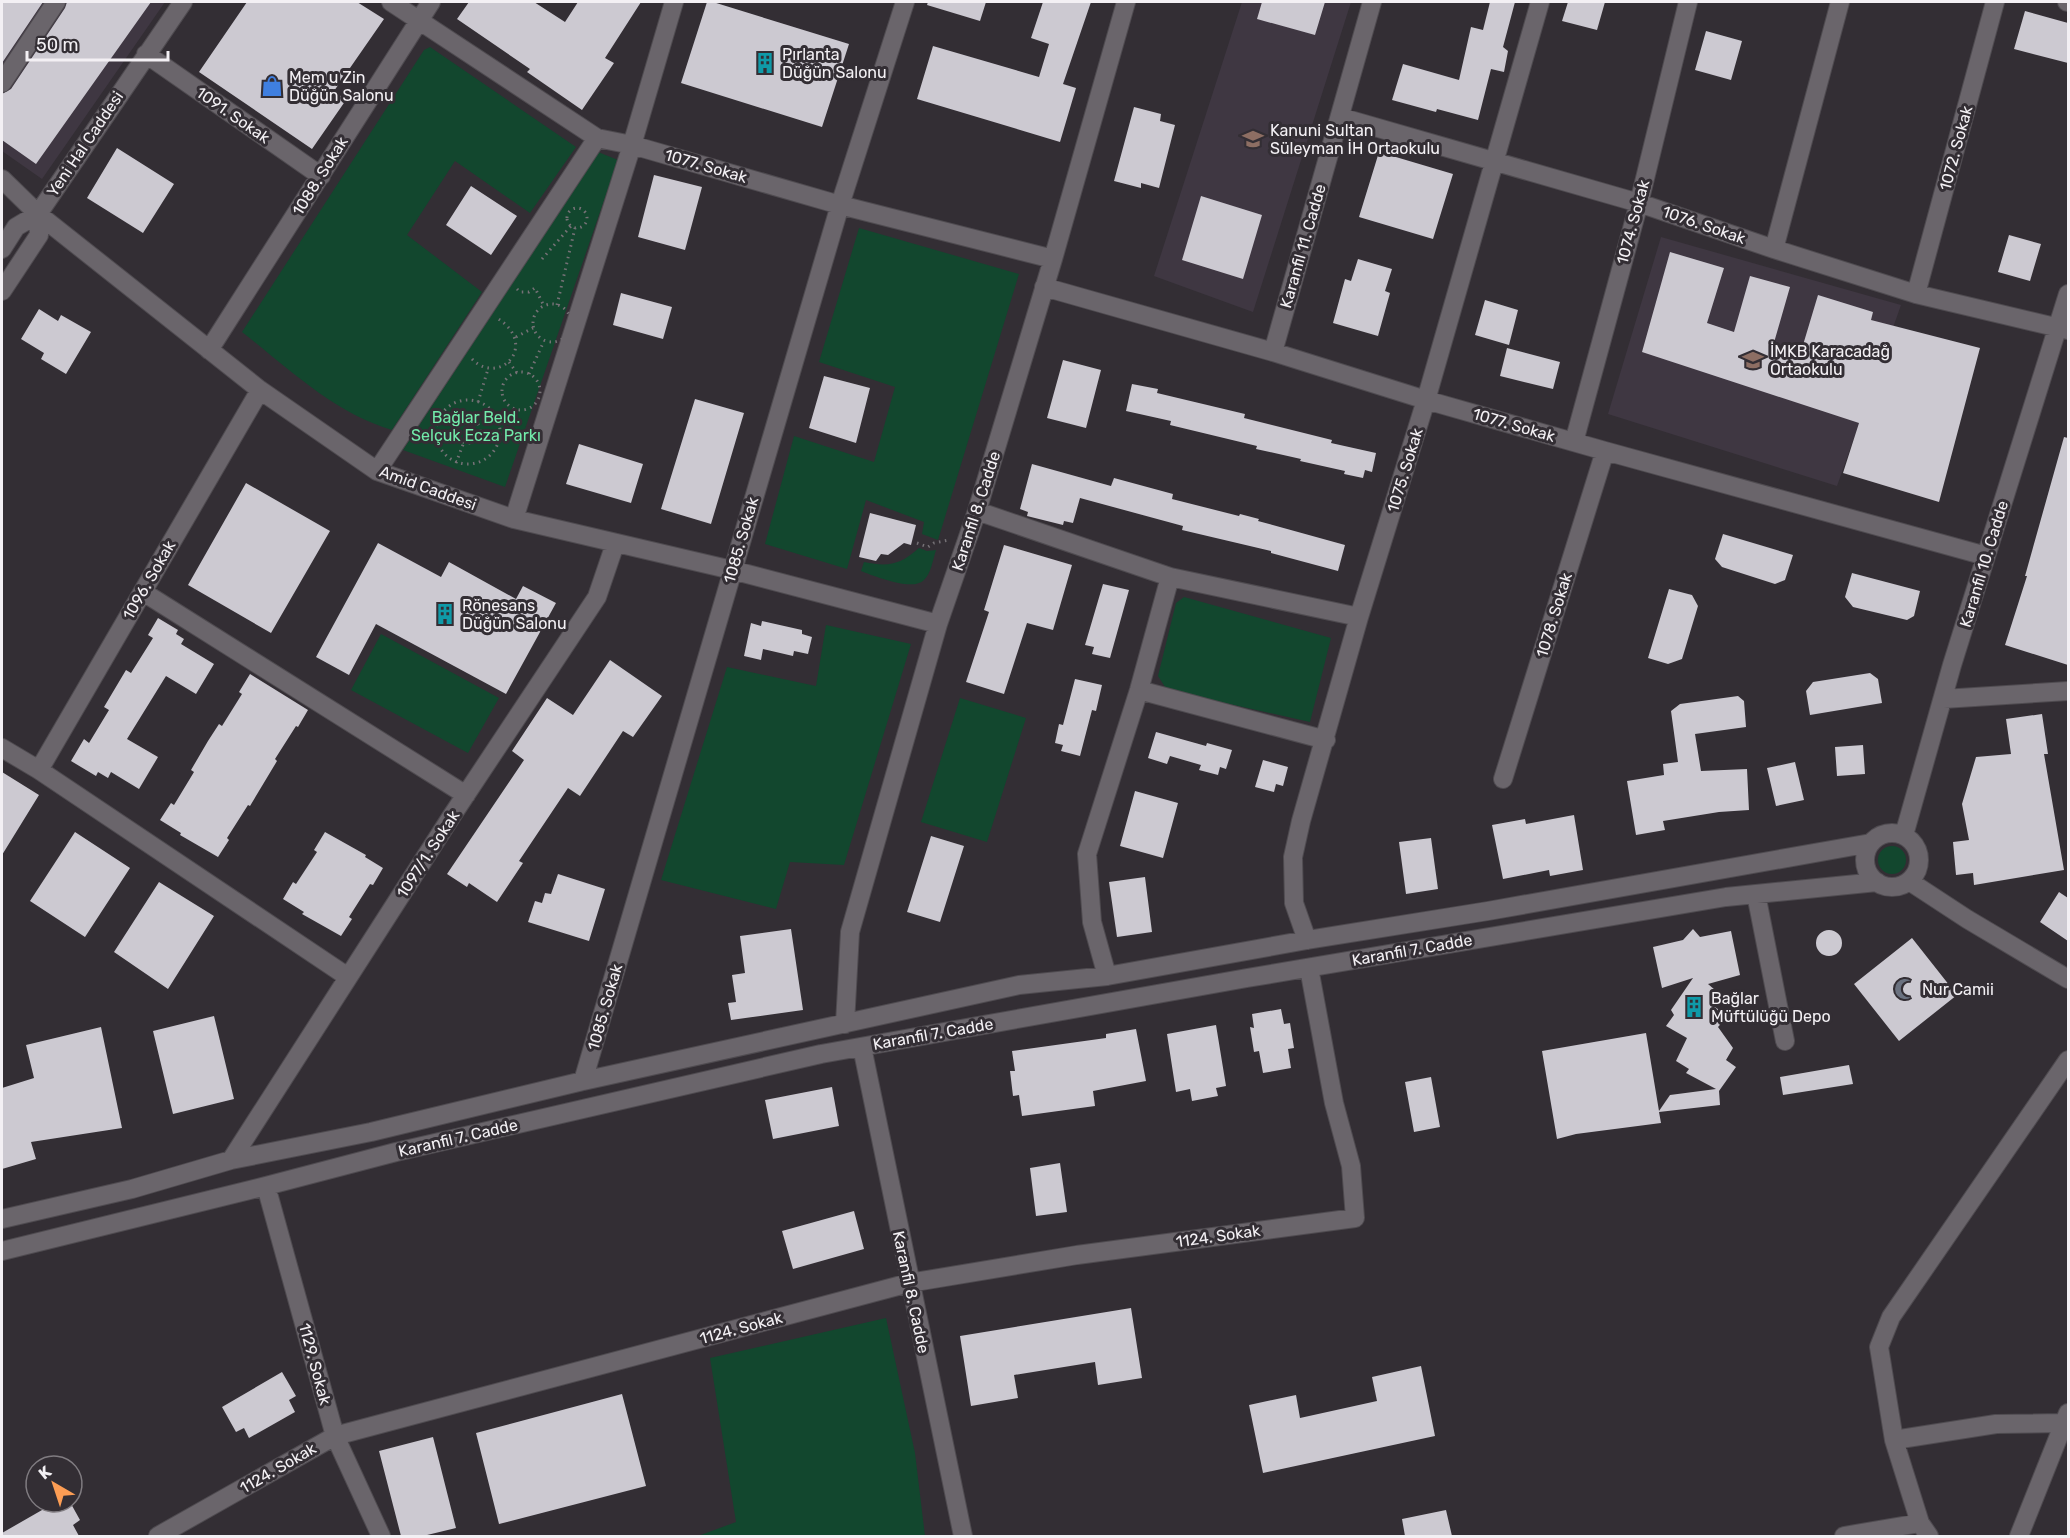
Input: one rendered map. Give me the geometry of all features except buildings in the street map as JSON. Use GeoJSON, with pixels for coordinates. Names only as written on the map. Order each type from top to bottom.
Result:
{"type":"FeatureCollection","features":[{"type":"Feature","properties":{"kind":"street"},"geometry":{"type":"LineString","coordinates":[[2,83],[56,2]]}},
{"type":"Feature","properties":{"kind":"street","name":"Yeni Hal Caddesi"},"geometry":{"type":"LineString","coordinates":[[2,291],[39,235],[38,214],[183,2]]}},
{"type":"Feature","properties":{"kind":"street","name":"1077. Sokak"},"geometry":{"type":"LineString","coordinates":[[391,2],[597,138],[632,145],[840,205],[1053,259]]}},
{"type":"Feature","properties":{"kind":"street","name":"1088. Sokak"},"geometry":{"type":"LineString","coordinates":[[209,350],[431,2]]}},
{"type":"Feature","properties":{"kind":"street"},"geometry":{"type":"LineString","coordinates":[[514,519],[632,145],[674,2]]}},
{"type":"Feature","properties":{"kind":"street","name":"1085. Sokak"},"geometry":{"type":"LineString","coordinates":[[583,1081],[840,205],[905,2]]}},
{"type":"Feature","properties":{"kind":"street","name":"Karanfil 8. Cadde"},"geometry":{"type":"LineString","coordinates":[[845,1023],[850,932],[938,624],[977,511],[1053,259],[1126,2]]}},
{"type":"Feature","properties":{"kind":"street","name":"Karanfil 11. Cadde"},"geometry":{"type":"LineString","coordinates":[[1273,352],[1372,2]]}},
{"type":"Feature","properties":{"kind":"street","name":"1075. Sokak"},"geometry":{"type":"LineString","coordinates":[[1307,940],[1294,903],[1293,857],[1301,821],[1326,740],[1359,617],[1426,400],[1540,2]]}},
{"type":"Feature","properties":{"kind":"street","name":"1074. Sokak"},"geometry":{"type":"LineString","coordinates":[[1574,442],[1639,203],[1689,2]]}},
{"type":"Feature","properties":{"kind":"street"},"geometry":{"type":"LineString","coordinates":[[1774,249],[1840,2]]}},
{"type":"Feature","properties":{"kind":"street","name":"1072. Sokak"},"geometry":{"type":"LineString","coordinates":[[1916,294],[1995,2]]}},
{"type":"Feature","properties":{"kind":"street","name":"1091. Sokak"},"geometry":{"type":"LineString","coordinates":[[146,54],[321,176]]}},
{"type":"Feature","properties":{"kind":"street","name":"1076. Sokak"},"geometry":{"type":"LineString","coordinates":[[1340,117],[1639,203],[1916,294],[2064,328]]}},
{"type":"Feature","properties":{"kind":"street"},"geometry":{"type":"LineString","coordinates":[[377,471],[597,138]]}},
{"type":"Feature","properties":{"kind":"street","name":"Amid Caddesi"},"geometry":{"type":"LineString","coordinates":[[2,179],[38,214],[260,390],[377,471],[514,519],[732,570],[938,624]]}},
{"type":"Feature","properties":{"kind":"street"},"geometry":{"type":"LineString","coordinates":[[2,249],[16,227],[38,214]]}},
{"type":"Feature","properties":{"kind":"street","name":"1077. Sokak"},"geometry":{"type":"LineString","coordinates":[[1044,287],[1273,352],[1426,400],[1986,556]]}},
{"type":"Feature","properties":{"kind":"street","name":"Karanfil 10. Cadde"},"geometry":{"type":"LineString","coordinates":[[1904,835],[1986,556],[2064,328],[2068,294]]}},
{"type":"Feature","properties":{"kind":"street","name":"1096. Sokak"},"geometry":{"type":"LineString","coordinates":[[39,770],[260,390]]}},
{"type":"Feature","properties":{"kind":"street","name":"1078. Sokak"},"geometry":{"type":"LineString","coordinates":[[1503,779],[1605,451]]}},
{"type":"Feature","properties":{"kind":"street"},"geometry":{"type":"LineString","coordinates":[[977,511],[1170,577],[1359,617]]}},
{"type":"Feature","properties":{"kind":"street","name":"1097/1. Sokak"},"geometry":{"type":"LineString","coordinates":[[231,1160],[466,795],[597,597],[615,544]]}},
{"type":"Feature","properties":{"kind":"street"},"geometry":{"type":"LineString","coordinates":[[1107,976],[1092,922],[1087,854],[1139,690],[1170,577]]}},
{"type":"Feature","properties":{"kind":"street"},"geometry":{"type":"LineString","coordinates":[[142,592],[466,795]]}},
{"type":"Feature","properties":{"kind":"street"},"geometry":{"type":"LineString","coordinates":[[1139,690],[1326,740]]}},
{"type":"Feature","properties":{"kind":"street"},"geometry":{"type":"LineString","coordinates":[[1943,699],[2068,691]]}},
{"type":"Feature","properties":{"kind":"street"},"geometry":{"type":"LineString","coordinates":[[2,748],[39,770],[348,977]]}},
{"type":"Feature","properties":{"kind":"street"},"geometry":{"type":"LineString","coordinates":[[1886,833],[1904,835],[1917,848],[1920,857],[1915,875],[1909,881],[1893,887],[1877,882],[1867,868],[1867,851],[1871,843],[1886,833]]}},
{"type":"Feature","properties":{"kind":"street","name":"Karanfil 7. Cadde"},"geometry":{"type":"LineString","coordinates":[[2,1219],[132,1189],[231,1160],[371,1132],[583,1081],[1019,985],[1107,976],[1871,843]]}},
{"type":"Feature","properties":{"kind":"street"},"geometry":{"type":"LineString","coordinates":[[1909,881],[1967,919],[2068,979]]}},
{"type":"Feature","properties":{"kind":"street","name":"Karanfil 7. Cadde"},"geometry":{"type":"LineString","coordinates":[[2,1251],[396,1152],[821,1054],[1726,897],[1877,882]]}},
{"type":"Feature","properties":{"kind":"street"},"geometry":{"type":"LineString","coordinates":[[1756,894],[1785,1041]]}},
{"type":"Feature","properties":{"kind":"street","name":"1124. Sokak"},"geometry":{"type":"LineString","coordinates":[[158,1536],[335,1436],[909,1283],[1077,1255],[1354,1218],[1351,1166],[1334,1103],[1309,968]]}},
{"type":"Feature","properties":{"kind":"street","name":"Karanfil 8. Cadde"},"geometry":{"type":"LineString","coordinates":[[862,1047],[963,1536]]}},
{"type":"Feature","properties":{"kind":"street"},"geometry":{"type":"LineString","coordinates":[[1844,1536],[1924,1530],[1894,1440],[1879,1347],[1891,1317],[2068,1060]]}},
{"type":"Feature","properties":{"kind":"street","name":"1129. Sokak"},"geometry":{"type":"LineString","coordinates":[[266,1186],[335,1436],[381,1536]]}},
{"type":"Feature","properties":{"kind":"street"},"geometry":{"type":"LineString","coordinates":[[1894,1440],[1996,1424],[2066,1417],[2019,1536]]}},
{"type":"Feature","properties":{"kind":"path"},"geometry":{"type":"LineString","coordinates":[[542,259],[573,227],[581,227],[587,219],[586,213],[581,209],[575,208],[568,214],[567,221],[573,227]]}},
{"type":"Feature","properties":{"kind":"path"},"geometry":{"type":"LineString","coordinates":[[557,305],[573,227]]}},
{"type":"Feature","properties":{"kind":"path"},"geometry":{"type":"LineString","coordinates":[[515,287],[520,292],[529,292],[535,288],[544,306]]}},
{"type":"Feature","properties":{"kind":"path"},"geometry":{"type":"LineString","coordinates":[[557,305],[568,313],[571,326],[559,341],[544,340],[536,334],[533,328],[534,316],[544,306],[557,305]]}},
{"type":"Feature","properties":{"kind":"path"},"geometry":{"type":"LineString","coordinates":[[462,342],[474,361],[488,368],[496,369],[509,362],[515,351],[516,337],[508,325],[492,315]]}},
{"type":"Feature","properties":{"kind":"path"},"geometry":{"type":"LineString","coordinates":[[516,337],[533,328]]}},
{"type":"Feature","properties":{"kind":"path"},"geometry":{"type":"LineString","coordinates":[[529,374],[544,340]]}},
{"type":"Feature","properties":{"kind":"path"},"geometry":{"type":"LineString","coordinates":[[509,362],[517,373]]}},
{"type":"Feature","properties":{"kind":"path"},"geometry":{"type":"LineString","coordinates":[[478,402],[488,368]]}},
{"type":"Feature","properties":{"kind":"path"},"geometry":{"type":"LineString","coordinates":[[517,373],[529,374],[534,378],[539,389],[537,401],[527,409],[515,409],[505,402],[502,390],[506,379],[517,373]]}},
{"type":"Feature","properties":{"kind":"path"},"geometry":{"type":"LineString","coordinates":[[464,400],[478,402],[493,411],[501,430],[500,441],[488,458],[467,465],[456,463],[440,449],[435,429],[438,418],[453,403],[464,400]]}},
{"type":"Feature","properties":{"kind":"path"},"geometry":{"type":"LineString","coordinates":[[463,419],[471,419],[478,423],[480,434],[476,440],[464,442],[458,437],[457,425],[463,419]]}},
{"type":"Feature","properties":{"kind":"path"},"geometry":{"type":"LineString","coordinates":[[456,463],[464,442]]}},
{"type":"Feature","properties":{"kind":"path"},"geometry":{"type":"LineString","coordinates":[[917,543],[928,547],[934,543],[969,536]]}},
{"type":"Feature","properties":{"kind":"shaded area"},"geometry":{"type":"Polygon","coordinates":[[[2,2],[165,2],[42,179],[2,151],[2,2]]]}},
{"type":"Feature","properties":{"kind":"shaded area","name":"Kanuni Sultan Süleyman İH Ortaokulu"},"geometry":{"type":"Polygon","coordinates":[[[1242,2],[1351,2],[1253,312],[1154,276],[1242,2]]]}},
{"type":"Feature","properties":{"kind":"shaded area","name":"İMKB Karacadağ Ortaokulu"},"geometry":{"type":"Polygon","coordinates":[[[1661,237],[1901,305],[1837,486],[1608,414],[1661,237]]]}},
{"type":"Feature","properties":{"kind":"green space"},"geometry":{"type":"Polygon","coordinates":[[[430,47],[576,147],[530,213],[455,161],[407,235],[482,292],[392,430],[351,413],[331,401],[242,332],[424,50],[430,47]]]}},
{"type":"Feature","properties":{"kind":"green space","name":"Bağlar Beld. Selçuk Ecza Parkı"},"geometry":{"type":"Polygon","coordinates":[[[598,152],[618,160],[505,487],[403,450],[598,152]]]}},
{"type":"Feature","properties":{"kind":"green space"},"geometry":{"type":"Polygon","coordinates":[[[859,228],[1019,274],[938,540],[922,534],[924,522],[866,500],[847,569],[765,544],[794,436],[874,462],[895,387],[819,362],[859,228]]]}},
{"type":"Feature","properties":{"kind":"green space"},"geometry":{"type":"Polygon","coordinates":[[[919,548],[927,551],[936,550],[928,574],[919,583],[893,582],[861,571],[864,562],[893,563],[906,558],[919,548]]]}},
{"type":"Feature","properties":{"kind":"green space"},"geometry":{"type":"Polygon","coordinates":[[[1184,597],[1331,638],[1310,722],[1167,690],[1158,676],[1176,603],[1184,597]]]}},
{"type":"Feature","properties":{"kind":"green space"},"geometry":{"type":"Polygon","coordinates":[[[826,625],[911,644],[844,865],[790,862],[776,909],[661,880],[727,667],[816,686],[826,625]]]}},
{"type":"Feature","properties":{"kind":"green space"},"geometry":{"type":"Polygon","coordinates":[[[381,634],[499,698],[468,753],[351,690],[381,634]]]}},
{"type":"Feature","properties":{"kind":"green space"},"geometry":{"type":"Polygon","coordinates":[[[960,698],[1026,718],[987,842],[921,822],[960,698]]]}},
{"type":"Feature","properties":{"kind":"green space"},"geometry":{"type":"Polygon","coordinates":[[[1892,846],[1902,850],[1906,860],[1902,870],[1892,874],[1882,870],[1878,860],[1882,850],[1892,846]]]}},
{"type":"Feature","properties":{"kind":"green space"},"geometry":{"type":"Polygon","coordinates":[[[886,1318],[915,1453],[925,1536],[698,1536],[736,1522],[710,1358],[886,1318]]]}},
{"type":"Feature","properties":{"kind":"place","name":"Pırlanta Düğün Salonu"},"geometry":{"type":"Point","coordinates":[765,63]}},
{"type":"Feature","properties":{"kind":"place","name":"Mem u Zin Düğün Salonu"},"geometry":{"type":"Point","coordinates":[272,86]}},
{"type":"Feature","properties":{"kind":"place","name":"Kanuni Sultan Süleyman İH Ortaokulu"},"geometry":{"type":"Point","coordinates":[1253,139]}},
{"type":"Feature","properties":{"kind":"place","name":"İMKB Karacadağ Ortaokulu"},"geometry":{"type":"Point","coordinates":[1753,360]}},
{"type":"Feature","properties":{"kind":"place","name":"Rönesans Düğün Salonu"},"geometry":{"type":"Point","coordinates":[445,614]}},
{"type":"Feature","properties":{"kind":"place","name":"Nur Camii"},"geometry":{"type":"Point","coordinates":[1905,989]}},
{"type":"Feature","properties":{"kind":"place","name":"Bağlar Müftülüğü Depo"},"geometry":{"type":"Point","coordinates":[1694,1007]}}]}
